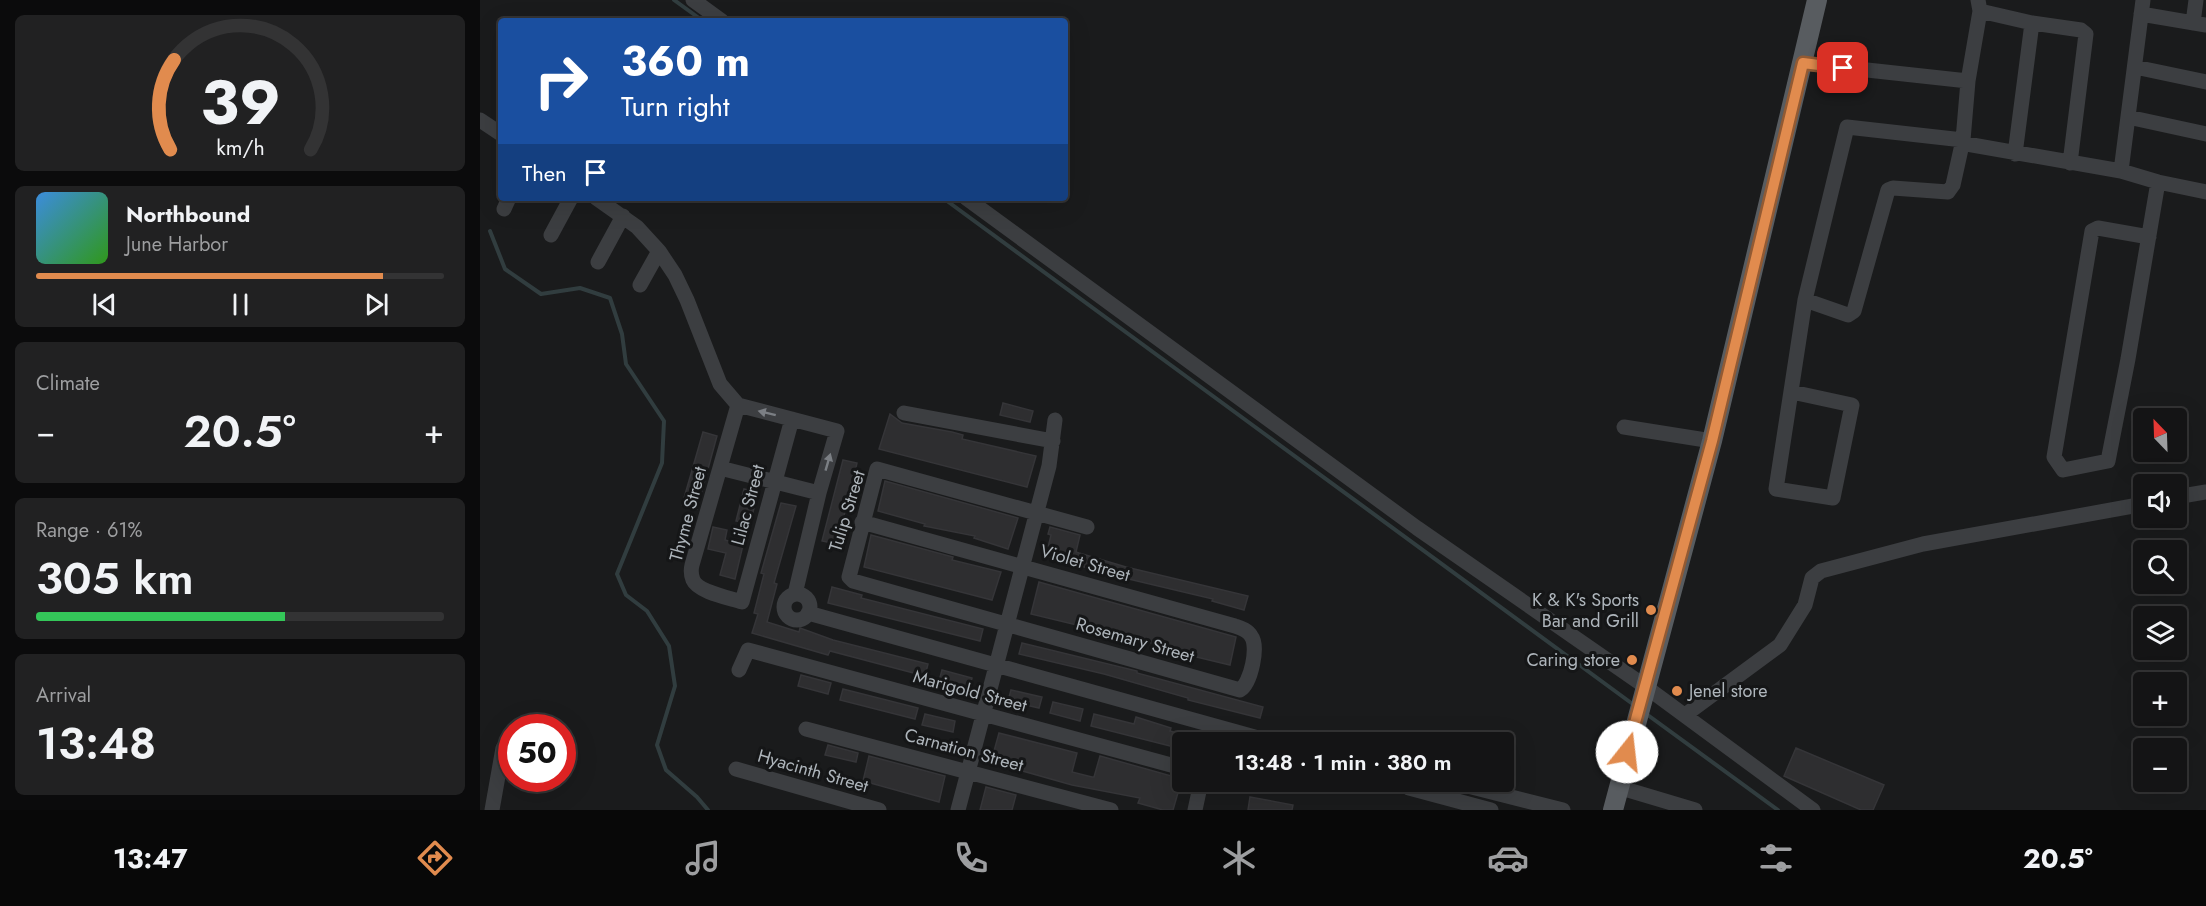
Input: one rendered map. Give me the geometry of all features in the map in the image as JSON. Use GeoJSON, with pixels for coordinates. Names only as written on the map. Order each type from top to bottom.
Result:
{"type":"FeatureCollection","features":[{"type":"Feature","properties":{"kind":"main road"},"geometry":{"type":"LineString","coordinates":[[1613,810],[1712,441],[1817,0]]}},
{"type":"Feature","properties":{"kind":"street"},"geometry":{"type":"LineString","coordinates":[[693,0],[718,18]]}},
{"type":"Feature","properties":{"kind":"street"},"geometry":{"type":"LineString","coordinates":[[2121,171],[2142,7],[2200,24],[2196,0]]}},
{"type":"Feature","properties":{"kind":"street"},"geometry":{"type":"LineString","coordinates":[[1805,300],[1848,315],[1854,311],[1888,190],[1893,188],[1948,192],[1953,186],[1962,142],[1979,5],[2032,23],[2081,30],[2086,34],[2070,163]]}},
{"type":"Feature","properties":{"kind":"street"},"geometry":{"type":"LineString","coordinates":[[2015,154],[2032,23]]}},
{"type":"Feature","properties":{"kind":"street"},"geometry":{"type":"LineString","coordinates":[[1803,63],[1968,81]]}},
{"type":"Feature","properties":{"kind":"street"},"geometry":{"type":"LineString","coordinates":[[2135,67],[2206,82]]}},
{"type":"Feature","properties":{"kind":"street"},"geometry":{"type":"LineString","coordinates":[[2128,117],[2206,134]]}},
{"type":"Feature","properties":{"kind":"street"},"geometry":{"type":"LineString","coordinates":[[480,139],[490,126]]}},
{"type":"Feature","properties":{"kind":"street"},"geometry":{"type":"LineString","coordinates":[[1792,392],[1852,405],[1833,498],[1776,489],[1805,300],[1847,127],[1962,142],[2015,154],[2121,171],[2158,182],[2206,192]]}},
{"type":"Feature","properties":{"kind":"street"},"geometry":{"type":"LineString","coordinates":[[2149,237],[2098,228],[2092,231],[2054,457],[2063,470],[2108,461],[2130,348],[2149,237],[2158,182]]}},
{"type":"Feature","properties":{"kind":"street"},"geometry":{"type":"LineString","coordinates":[[551,235],[569,201]]}},
{"type":"Feature","properties":{"kind":"street"},"geometry":{"type":"LineString","coordinates":[[600,201],[637,227],[659,251],[675,275],[687,300],[720,384],[738,405],[837,431],[819,493],[795,594]]}},
{"type":"Feature","properties":{"kind":"street"},"geometry":{"type":"LineString","coordinates":[[970,201],[1417,528],[1646,687],[1813,810]]}},
{"type":"Feature","properties":{"kind":"street"},"geometry":{"type":"LineString","coordinates":[[598,261],[623,216]]}},
{"type":"Feature","properties":{"kind":"street"},"geometry":{"type":"LineString","coordinates":[[640,285],[659,251]]}},
{"type":"Feature","properties":{"kind":"street","name":"Thyme Street"},"geometry":{"type":"LineString","coordinates":[[738,405],[691,573],[693,580],[703,589],[742,602]]}},
{"type":"Feature","properties":{"kind":"street"},"geometry":{"type":"LineString","coordinates":[[904,413],[1053,441]]}},
{"type":"Feature","properties":{"kind":"street","name":"Lilac Street"},"geometry":{"type":"LineString","coordinates":[[742,602],[792,419]]}},
{"type":"Feature","properties":{"kind":"street"},"geometry":{"type":"LineString","coordinates":[[958,810],[1036,513],[1053,441],[1055,420]]}},
{"type":"Feature","properties":{"kind":"street"},"geometry":{"type":"LineString","coordinates":[[1624,427],[1712,441]]}},
{"type":"Feature","properties":{"kind":"street"},"geometry":{"type":"LineString","coordinates":[[720,468],[819,493]]}},
{"type":"Feature","properties":{"kind":"street","name":"Tulip Street"},"geometry":{"type":"LineString","coordinates":[[1006,625],[853,581],[849,577],[875,472],[882,469],[1087,526]]}},
{"type":"Feature","properties":{"kind":"street"},"geometry":{"type":"LineString","coordinates":[[2187,495],[2206,492]]}},
{"type":"Feature","properties":{"kind":"street"},"geometry":{"type":"LineString","coordinates":[[1685,715],[1780,645],[1805,605],[1812,578],[1821,571],[1923,544],[2133,506]]}},
{"type":"Feature","properties":{"kind":"street","name":"Violet Street"},"geometry":{"type":"LineString","coordinates":[[862,522],[1022,565],[1245,630],[1251,635],[1256,645],[1249,679]]}},
{"type":"Feature","properties":{"kind":"street"},"geometry":{"type":"LineString","coordinates":[[795,594],[800,594],[807,599],[808,613],[799,619],[792,618],[786,614],[784,607],[786,600],[795,594]]}},
{"type":"Feature","properties":{"kind":"street"},"geometry":{"type":"LineString","coordinates":[[808,613],[1237,732]]}},
{"type":"Feature","properties":{"kind":"street","name":"Rosemary Street"},"geometry":{"type":"LineString","coordinates":[[1006,625],[1240,690],[1249,679]]}},
{"type":"Feature","properties":{"kind":"street","name":"Marigold Street"},"geometry":{"type":"LineString","coordinates":[[739,670],[748,650],[1172,765]]}},
{"type":"Feature","properties":{"kind":"street","name":"Carnation Street"},"geometry":{"type":"LineString","coordinates":[[806,729],[1111,810]]}},
{"type":"Feature","properties":{"kind":"street","name":"Hyacinth Street"},"geometry":{"type":"LineString","coordinates":[[736,770],[879,810]]}},
{"type":"Feature","properties":{"kind":"street"},"geometry":{"type":"LineString","coordinates":[[1618,787],[1695,810]]}},
{"type":"Feature","properties":{"kind":"street"},"geometry":{"type":"LineString","coordinates":[[496,809],[498,792]]}},
{"type":"Feature","properties":{"kind":"street"},"geometry":{"type":"LineString","coordinates":[[1195,810],[1199,792]]}},
{"type":"Feature","properties":{"kind":"street"},"geometry":{"type":"LineString","coordinates":[[1424,792],[1491,810]]}},
{"type":"Feature","properties":{"kind":"street"},"geometry":{"type":"LineString","coordinates":[[1492,792],[1563,810]]}},
{"type":"Feature","properties":{"kind":"building"},"geometry":{"type":"Polygon","coordinates":[[[1003,403],[1033,411],[1030,422],[1000,415],[1003,403]]]}},
{"type":"Feature","properties":{"kind":"building"},"geometry":{"type":"Polygon","coordinates":[[[890,414],[902,423],[952,432],[963,435],[962,439],[1036,456],[1027,487],[879,449],[890,414]]]}},
{"type":"Feature","properties":{"kind":"building"},"geometry":{"type":"Polygon","coordinates":[[[703,432],[717,436],[697,509],[682,505],[703,432]]]}},
{"type":"Feature","properties":{"kind":"building"},"geometry":{"type":"Polygon","coordinates":[[[843,460],[857,463],[837,544],[822,541],[843,460]]]}},
{"type":"Feature","properties":{"kind":"building"},"geometry":{"type":"Polygon","coordinates":[[[885,481],[1018,518],[1008,549],[974,538],[975,536],[924,526],[925,524],[878,511],[885,481]]]}},
{"type":"Feature","properties":{"kind":"building"},"geometry":{"type":"Polygon","coordinates":[[[744,489],[758,492],[750,524],[736,521],[744,489]]]}},
{"type":"Feature","properties":{"kind":"building"},"geometry":{"type":"Polygon","coordinates":[[[781,503],[796,506],[774,583],[777,584],[767,622],[799,632],[800,628],[833,640],[928,664],[925,676],[830,651],[828,655],[752,633],[758,614],[754,613],[764,574],[761,573],[781,503]]]}},
{"type":"Feature","properties":{"kind":"building"},"geometry":{"type":"Polygon","coordinates":[[[713,527],[727,530],[725,540],[743,545],[735,579],[720,575],[726,553],[708,549],[713,527]]]}},
{"type":"Feature","properties":{"kind":"building"},"geometry":{"type":"Polygon","coordinates":[[[1050,527],[1080,535],[1076,552],[1126,567],[1248,596],[1244,610],[1212,601],[1213,599],[1116,576],[1046,556],[1051,535],[1048,534],[1050,527]]]}},
{"type":"Feature","properties":{"kind":"building"},"geometry":{"type":"Polygon","coordinates":[[[871,535],[953,557],[952,560],[1001,572],[992,600],[864,567],[871,535]]]}},
{"type":"Feature","properties":{"kind":"building"},"geometry":{"type":"Polygon","coordinates":[[[1039,582],[1236,637],[1230,665],[1159,648],[1160,645],[1031,614],[1039,582]]]}},
{"type":"Feature","properties":{"kind":"building"},"geometry":{"type":"Polygon","coordinates":[[[832,587],[862,595],[861,598],[983,629],[980,641],[828,603],[832,587]]]}},
{"type":"Feature","properties":{"kind":"building"},"geometry":{"type":"Polygon","coordinates":[[[1022,643],[1137,671],[1137,673],[1263,707],[1260,718],[1188,700],[1188,698],[1104,674],[1019,654],[1022,643]]]}},
{"type":"Feature","properties":{"kind":"building"},"geometry":{"type":"Polygon","coordinates":[[[942,670],[972,678],[969,689],[939,681],[942,670]]]}},
{"type":"Feature","properties":{"kind":"building"},"geometry":{"type":"Polygon","coordinates":[[[801,675],[831,683],[828,694],[798,686],[801,675]]]}},
{"type":"Feature","properties":{"kind":"building"},"geometry":{"type":"Polygon","coordinates":[[[843,689],[918,708],[915,719],[840,700],[843,689]]]}},
{"type":"Feature","properties":{"kind":"building"},"geometry":{"type":"Polygon","coordinates":[[[1011,690],[1042,697],[1039,708],[1008,701],[1011,690]]]}},
{"type":"Feature","properties":{"kind":"building"},"geometry":{"type":"Polygon","coordinates":[[[1053,702],[1083,709],[1080,721],[1050,713],[1053,702]]]}},
{"type":"Feature","properties":{"kind":"building"},"geometry":{"type":"Polygon","coordinates":[[[925,714],[955,721],[953,732],[922,725],[925,714]]]}},
{"type":"Feature","properties":{"kind":"building"},"geometry":{"type":"Polygon","coordinates":[[[1094,714],[1134,724],[1136,717],[1171,728],[1170,731],[1174,732],[1172,732],[1172,746],[1091,726],[1094,714]]]}},
{"type":"Feature","properties":{"kind":"building"},"geometry":{"type":"Polygon","coordinates":[[[999,733],[1077,753],[1072,772],[1094,777],[1100,756],[1172,776],[1172,792],[1178,792],[1173,810],[1163,810],[1138,803],[1140,798],[1072,785],[991,762],[999,733]]]}},
{"type":"Feature","properties":{"kind":"building"},"geometry":{"type":"Polygon","coordinates":[[[828,745],[858,753],[856,762],[825,755],[828,745]]]}},
{"type":"Feature","properties":{"kind":"building"},"geometry":{"type":"Polygon","coordinates":[[[1796,748],[1884,785],[1873,810],[1861,810],[1784,776],[1796,748]]]}},
{"type":"Feature","properties":{"kind":"building"},"geometry":{"type":"Polygon","coordinates":[[[869,756],[945,776],[939,802],[863,781],[869,756]]]}},
{"type":"Feature","properties":{"kind":"building"},"geometry":{"type":"Polygon","coordinates":[[[986,787],[1016,795],[1012,810],[980,810],[986,787]]]}},
{"type":"Feature","properties":{"kind":"building"},"geometry":{"type":"Polygon","coordinates":[[[1250,797],[1293,805],[1292,810],[1248,810],[1250,797]]]}},
{"type":"Feature","properties":{"kind":"waterway"},"geometry":{"type":"LineString","coordinates":[[674,0],[699,18]]}},
{"type":"Feature","properties":{"kind":"waterway"},"geometry":{"type":"LineString","coordinates":[[947,201],[1634,705]]}},
{"type":"Feature","properties":{"kind":"waterway"},"geometry":{"type":"LineString","coordinates":[[490,231],[505,269],[541,294],[580,288],[610,298],[622,334],[626,364],[664,421],[662,463],[617,574],[626,595],[647,611],[669,646],[675,686],[657,745],[666,770],[697,797],[708,810]]}},
{"type":"Feature","properties":{"kind":"waterway"},"geometry":{"type":"LineString","coordinates":[[1645,713],[1778,810]]}},
{"type":"Feature","properties":{"kind":"place","name":"K & K's Sports Bar and Grill"},"geometry":{"type":"Point","coordinates":[1651,610]}},
{"type":"Feature","properties":{"kind":"place","name":"Caring store"},"geometry":{"type":"Point","coordinates":[1632,660]}},
{"type":"Feature","properties":{"kind":"place","name":"Jenel store"},"geometry":{"type":"Point","coordinates":[1677,691]}},
{"type":"Feature","properties":{"kind":"route"},"geometry":{"type":"LineString","coordinates":[[1627,752],[1712,441],[1803,63],[1843,68]]}}]}
